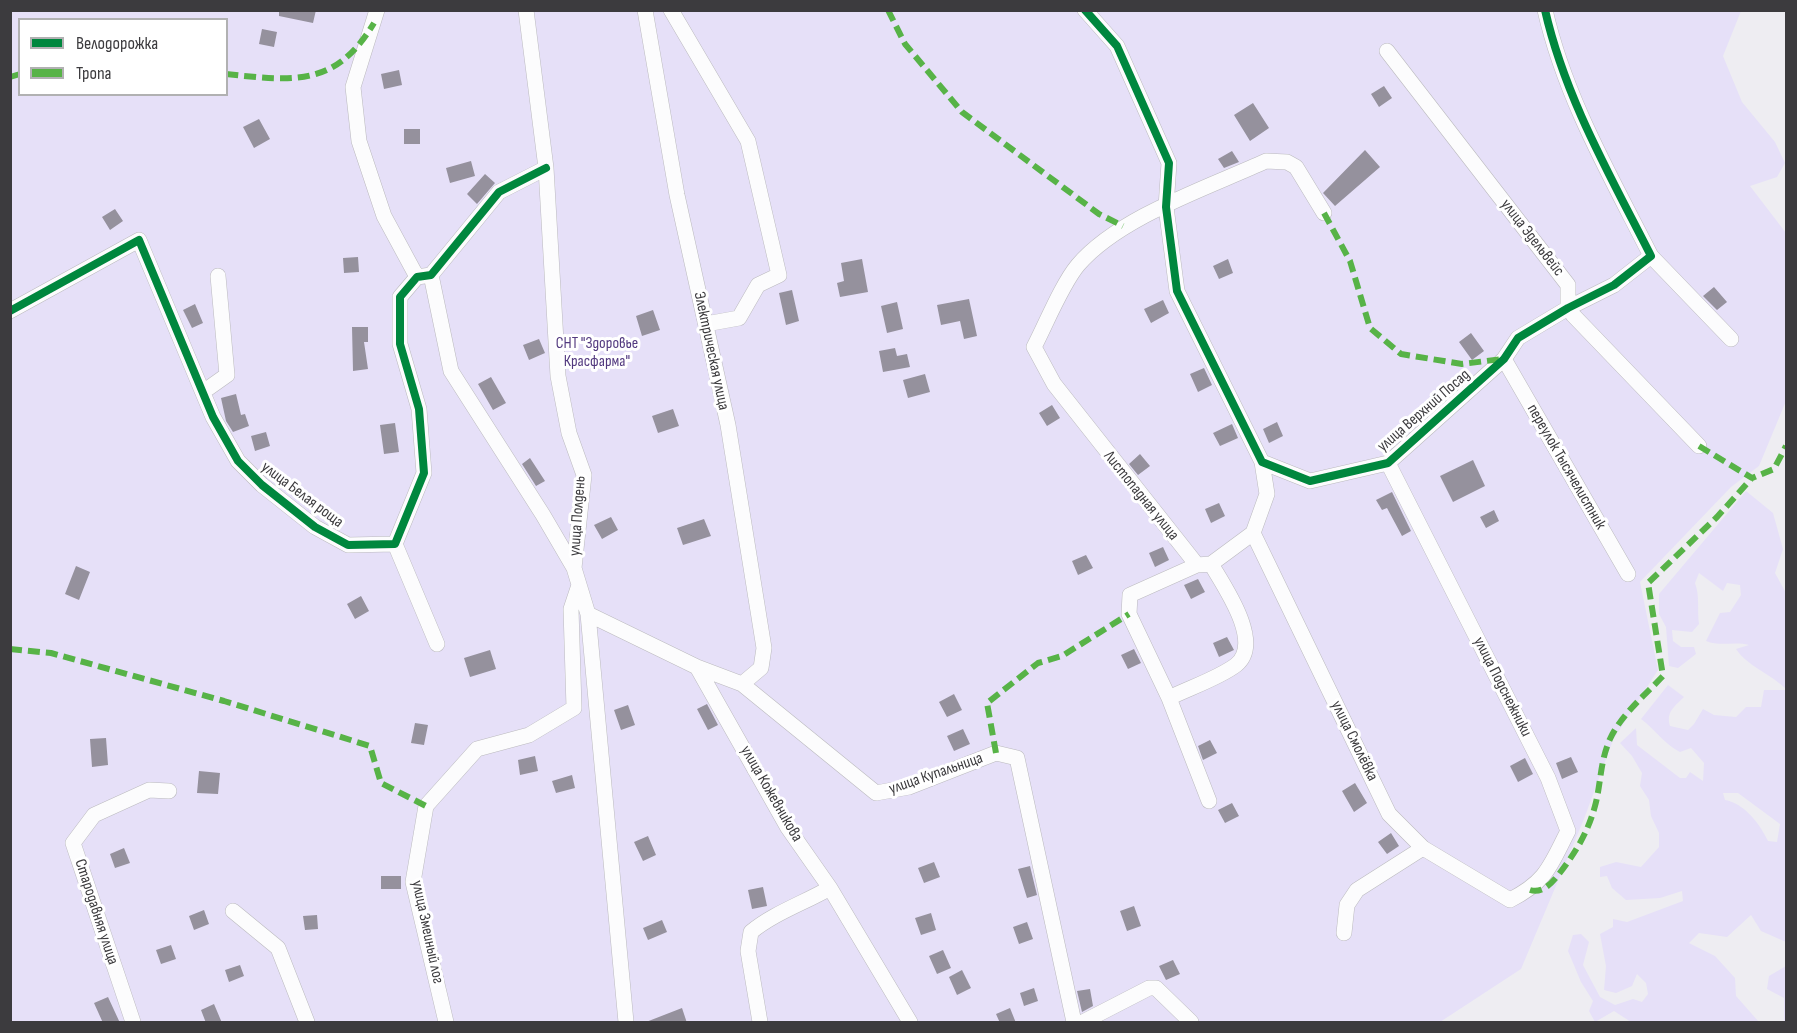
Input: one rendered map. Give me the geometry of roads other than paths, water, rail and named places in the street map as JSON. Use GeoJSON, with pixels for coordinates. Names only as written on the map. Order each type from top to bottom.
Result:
{"type":"FeatureCollection","features":[{"type":"Feature","properties":{"kind":"street"},"geometry":{"type":"LineString","coordinates":[[363,10],[376,17],[352,87],[359,141],[384,216],[424,276],[450,371],[543,515],[574,568]]}},
{"type":"Feature","properties":{"kind":"street","name":"улица Полдень"},"geometry":{"type":"LineString","coordinates":[[526,10],[546,168],[558,376],[569,432],[584,475],[574,568],[588,614]]}},
{"type":"Feature","properties":{"kind":"street","name":"Электрическая улица"},"geometry":{"type":"LineString","coordinates":[[645,10],[675,183],[728,425],[764,648],[761,668],[742,684]]}},
{"type":"Feature","properties":{"kind":"street"},"geometry":{"type":"LineString","coordinates":[[671,10],[702,67],[748,141],[779,274],[758,285],[739,318],[706,324]]}},
{"type":"Feature","properties":{"kind":"street"},"geometry":{"type":"LineString","coordinates":[[1085,10],[1117,46],[1165,153],[1169,164],[1166,207],[1177,291],[1262,462],[1267,495],[1253,532],[1204,565],[1130,594],[1129,614],[1169,698],[1209,801]]}},
{"type":"Feature","properties":{"kind":"street"},"geometry":{"type":"LineString","coordinates":[[1545,10],[1551,37],[1594,144],[1651,256],[1731,339]]}},
{"type":"Feature","properties":{"kind":"street","name":"улица Эдельвейс"},"geometry":{"type":"LineString","coordinates":[[1387,51],[1568,285],[1568,308]]}},
{"type":"Feature","properties":{"kind":"street"},"geometry":{"type":"LineString","coordinates":[[1166,207],[1266,160],[1287,162],[1296,167],[1324,213]]}},
{"type":"Feature","properties":{"kind":"street"},"geometry":{"type":"LineString","coordinates":[[437,644],[394,544],[424,473],[419,409],[400,344],[400,297],[424,276],[499,192],[546,168]]}},
{"type":"Feature","properties":{"kind":"street","name":"Листопадная улица"},"geometry":{"type":"LineString","coordinates":[[1166,207],[1123,226],[1101,241],[1076,267],[1034,347],[1053,384],[1204,565]]}},
{"type":"Feature","properties":{"kind":"street","name":"улица Белая роща"},"geometry":{"type":"LineString","coordinates":[[10,311],[139,240],[213,417],[238,461],[271,492],[315,526],[348,545],[394,544]]}},
{"type":"Feature","properties":{"kind":"street","name":"улица Верхний Посад"},"geometry":{"type":"LineString","coordinates":[[1262,462],[1310,481],[1388,463],[1504,359],[1518,338],[1568,308],[1614,285],[1651,256]]}},
{"type":"Feature","properties":{"kind":"street"},"geometry":{"type":"LineString","coordinates":[[203,392],[228,375],[218,276]]}},
{"type":"Feature","properties":{"kind":"street"},"geometry":{"type":"LineString","coordinates":[[1568,308],[1699,446]]}},
{"type":"Feature","properties":{"kind":"street","name":"переулок Тысячелистник"},"geometry":{"type":"LineString","coordinates":[[1504,359],[1628,574]]}},
{"type":"Feature","properties":{"kind":"street","name":"улица Подснежники"},"geometry":{"type":"LineString","coordinates":[[1388,463],[1548,778],[1568,831],[1544,878],[1530,890],[1510,900]]}},
{"type":"Feature","properties":{"kind":"street","name":"улица Смолёвка"},"geometry":{"type":"LineString","coordinates":[[1253,532],[1389,814],[1423,848],[1510,900]]}},
{"type":"Feature","properties":{"kind":"street"},"geometry":{"type":"LineString","coordinates":[[1169,698],[1238,664],[1247,645],[1241,617],[1204,565]]}},
{"type":"Feature","properties":{"kind":"street","name":"улица Змеиный лог"},"geometry":{"type":"LineString","coordinates":[[446,1023],[413,882],[426,806],[477,749],[529,735],[574,708],[571,609],[579,585]]}},
{"type":"Feature","properties":{"kind":"street"},"geometry":{"type":"LineString","coordinates":[[588,614],[697,667]]}},
{"type":"Feature","properties":{"kind":"street"},"geometry":{"type":"LineString","coordinates":[[588,614],[626,1023]]}},
{"type":"Feature","properties":{"kind":"street","name":"улица Купальница"},"geometry":{"type":"LineString","coordinates":[[697,667],[742,684],[876,793],[909,787],[996,753],[1017,758],[1074,1023]]}},
{"type":"Feature","properties":{"kind":"street","name":"улица Кожевникова"},"geometry":{"type":"LineString","coordinates":[[697,667],[788,828],[830,888],[910,1023]]}},
{"type":"Feature","properties":{"kind":"street","name":"Стародавняя улица"},"geometry":{"type":"LineString","coordinates":[[133,1023],[73,843],[94,815],[149,790],[169,791]]}},
{"type":"Feature","properties":{"kind":"street"},"geometry":{"type":"LineString","coordinates":[[1344,933],[1347,905],[1357,890],[1423,848]]}},
{"type":"Feature","properties":{"kind":"street"},"geometry":{"type":"LineString","coordinates":[[760,1023],[748,951],[751,932],[768,918],[798,906],[830,888]]}},
{"type":"Feature","properties":{"kind":"street"},"geometry":{"type":"LineString","coordinates":[[233,911],[278,948],[307,1023]]}},
{"type":"Feature","properties":{"kind":"street"},"geometry":{"type":"LineString","coordinates":[[1083,1023],[1149,988],[1156,988],[1191,1023]]}},
{"type":"Feature","properties":{"kind":"park label","name":"СНТ \"Здоровье Красфарма\""},"geometry":{"type":"Point","coordinates":[597,353]}}]}
